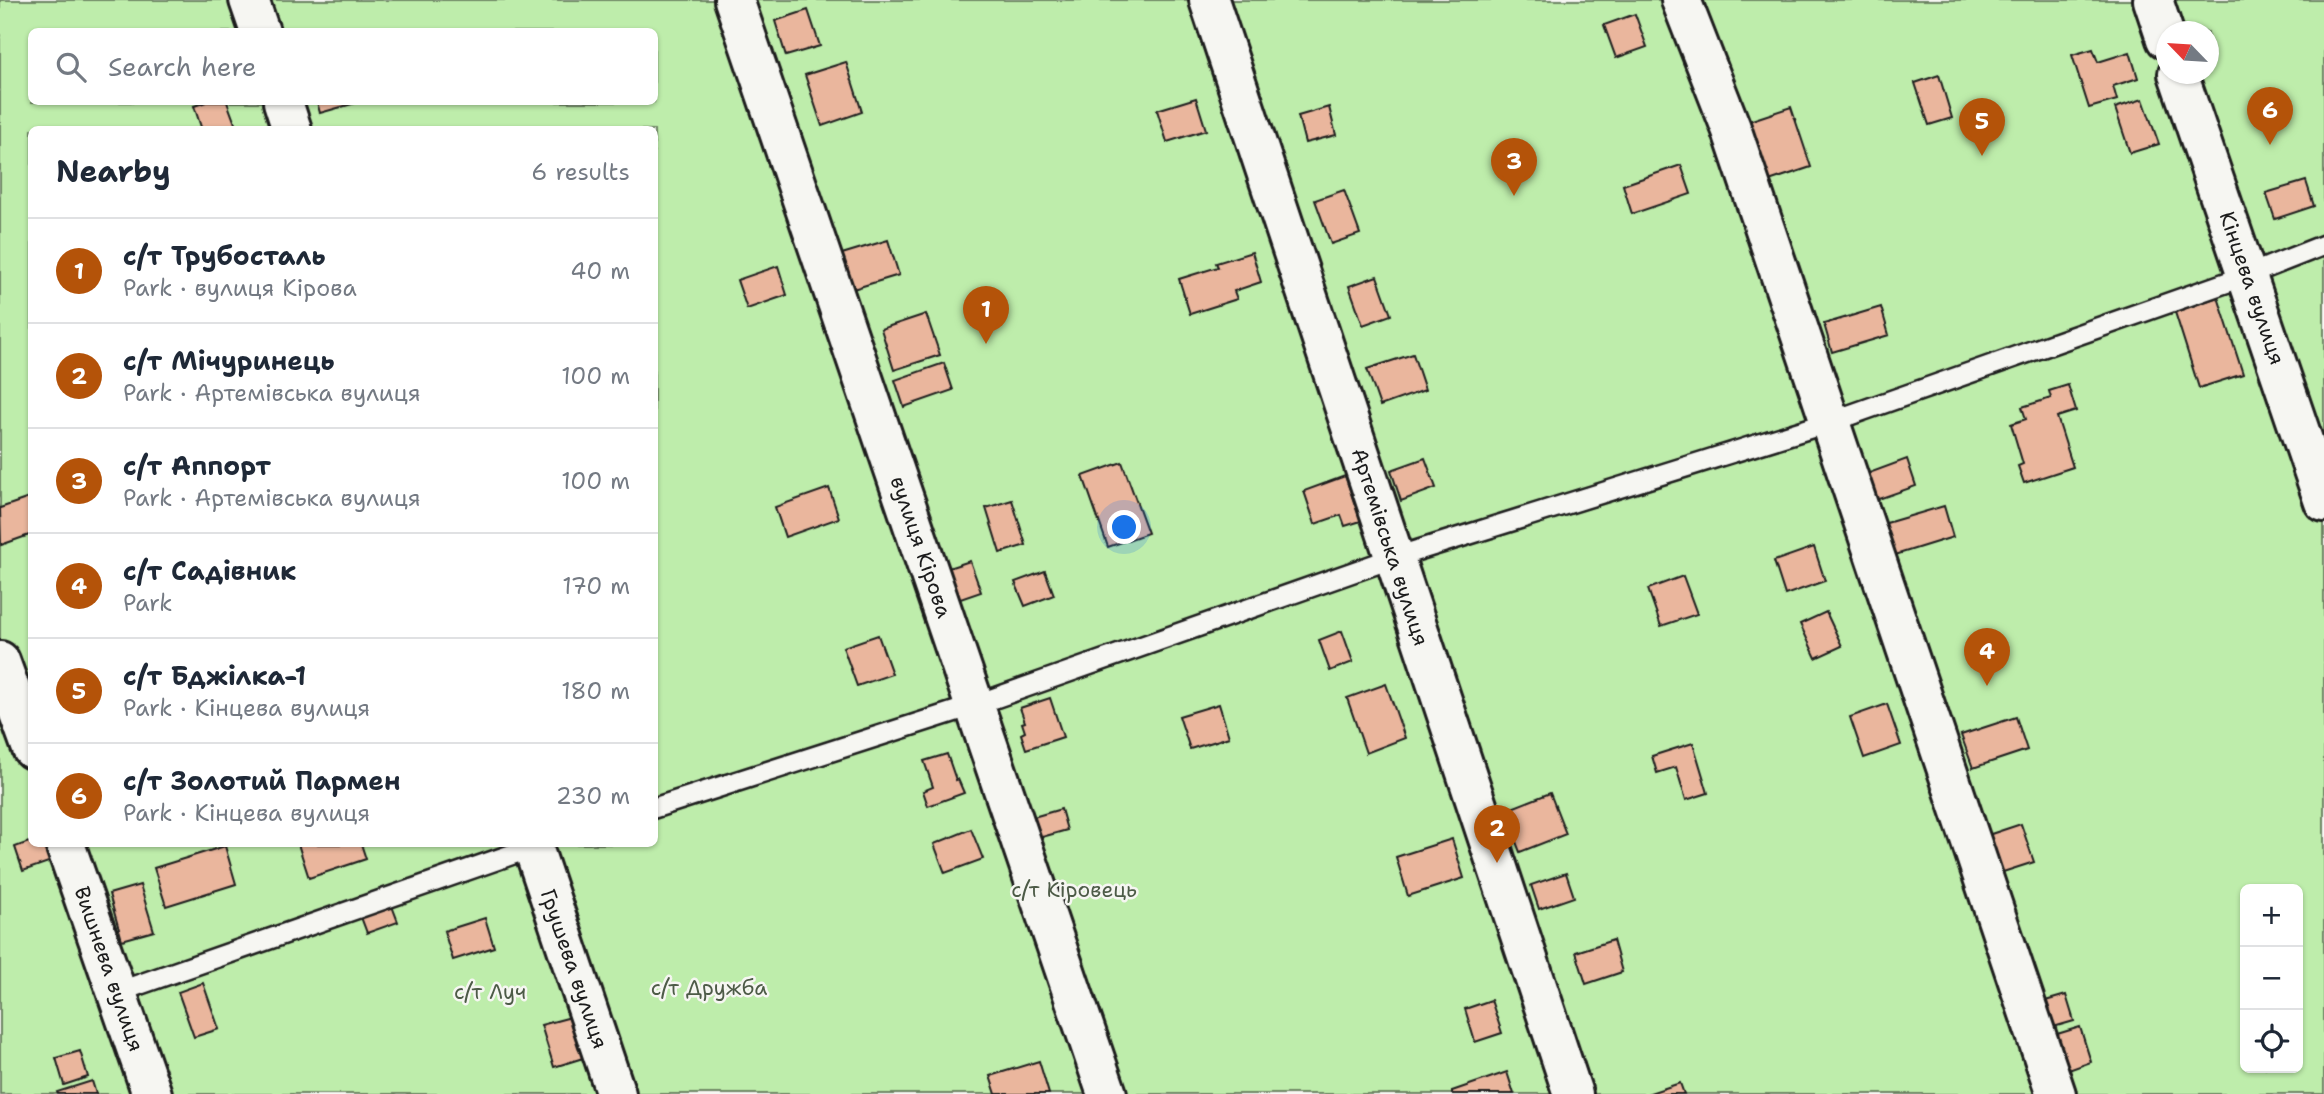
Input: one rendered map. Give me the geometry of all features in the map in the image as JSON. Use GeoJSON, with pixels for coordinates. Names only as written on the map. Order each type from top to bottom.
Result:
{"type":"FeatureCollection","features":[{"type":"Feature","properties":{"kind":"street"},"geometry":{"type":"LineString","coordinates":[[249,0],[259,28]]}},
{"type":"Feature","properties":{"kind":"street","name":"вулиця Кірова"},"geometry":{"type":"LineString","coordinates":[[734,0],[1107,1094]]}},
{"type":"Feature","properties":{"kind":"street","name":"Артемівська вулиця"},"geometry":{"type":"LineString","coordinates":[[1209,0],[1573,1094]]}},
{"type":"Feature","properties":{"kind":"street"},"geometry":{"type":"LineString","coordinates":[[1681,0],[1731,128],[2056,1094]]}},
{"type":"Feature","properties":{"kind":"street"},"geometry":{"type":"LineString","coordinates":[[2153,0],[2160,21]]}},
{"type":"Feature","properties":{"kind":"street","name":"Кінцева вулиця"},"geometry":{"type":"LineString","coordinates":[[2181,84],[2324,502]]}},
{"type":"Feature","properties":{"kind":"street"},"geometry":{"type":"LineString","coordinates":[[284,105],[291,126]]}},
{"type":"Feature","properties":{"kind":"street"},"geometry":{"type":"LineString","coordinates":[[0,661],[28,739]]}},
{"type":"Feature","properties":{"kind":"street","name":"Вишнева вулиця"},"geometry":{"type":"LineString","coordinates":[[66,847],[152,1094]]}},
{"type":"Feature","properties":{"kind":"street","name":"Грушева вулиця"},"geometry":{"type":"LineString","coordinates":[[537,847],[617,1094]]}},
{"type":"Feature","properties":{"kind":"lane"},"geometry":{"type":"LineString","coordinates":[[658,807],[975,705],[1393,558],[1830,422],[2248,275],[2324,245]]}},
{"type":"Feature","properties":{"kind":"lane"},"geometry":{"type":"LineString","coordinates":[[118,992],[530,847]]}},
{"type":"Feature","properties":{"kind":"green space"},"geometry":{"type":"Polygon","coordinates":[[[0,0],[2324,0],[2324,1094],[0,1094],[0,0]]]}},
{"type":"Feature","properties":{"kind":"building"},"geometry":{"type":"Polygon","coordinates":[[[808,10],[820,46],[786,56],[775,21],[808,10]]]}},
{"type":"Feature","properties":{"kind":"building"},"geometry":{"type":"Polygon","coordinates":[[[1635,14],[1647,47],[1616,58],[1604,25],[1635,14]]]}},
{"type":"Feature","properties":{"kind":"building"},"geometry":{"type":"Polygon","coordinates":[[[2093,49],[2098,62],[2130,52],[2138,78],[2113,86],[2117,100],[2089,108],[2072,55],[2093,49]]]}},
{"type":"Feature","properties":{"kind":"building"},"geometry":{"type":"Polygon","coordinates":[[[846,62],[862,112],[822,126],[805,75],[846,62]]]}},
{"type":"Feature","properties":{"kind":"building"},"geometry":{"type":"Polygon","coordinates":[[[1939,75],[1952,118],[1929,125],[1915,83],[1939,75]]]}},
{"type":"Feature","properties":{"kind":"building"},"geometry":{"type":"Polygon","coordinates":[[[1196,98],[1206,130],[1167,142],[1157,110],[1196,98]]]}},
{"type":"Feature","properties":{"kind":"building"},"geometry":{"type":"Polygon","coordinates":[[[2143,99],[2159,144],[2130,153],[2115,108],[2143,99]]]}},
{"type":"Feature","properties":{"kind":"building"},"geometry":{"type":"Polygon","coordinates":[[[228,105],[236,126],[201,126],[194,106],[228,105]]]}},
{"type":"Feature","properties":{"kind":"building"},"geometry":{"type":"Polygon","coordinates":[[[318,105],[348,105],[320,113],[318,105]]]}},
{"type":"Feature","properties":{"kind":"building"},"geometry":{"type":"Polygon","coordinates":[[[1329,107],[1336,135],[1305,143],[1298,116],[1329,107]]]}},
{"type":"Feature","properties":{"kind":"building"},"geometry":{"type":"Polygon","coordinates":[[[1791,107],[1811,167],[1766,182],[1746,122],[1791,107]]]}},
{"type":"Feature","properties":{"kind":"building"},"geometry":{"type":"Polygon","coordinates":[[[1681,165],[1691,194],[1632,214],[1623,185],[1681,165]]]}},
{"type":"Feature","properties":{"kind":"building"},"geometry":{"type":"Polygon","coordinates":[[[2306,181],[2314,206],[2275,219],[2266,193],[2306,181]]]}},
{"type":"Feature","properties":{"kind":"building"},"geometry":{"type":"Polygon","coordinates":[[[1344,190],[1360,234],[1331,244],[1315,200],[1344,190]]]}},
{"type":"Feature","properties":{"kind":"building"},"geometry":{"type":"Polygon","coordinates":[[[888,240],[899,275],[853,289],[842,254],[888,240]]]}},
{"type":"Feature","properties":{"kind":"building"},"geometry":{"type":"Polygon","coordinates":[[[1252,252],[1261,282],[1234,291],[1237,299],[1190,314],[1179,279],[1218,267],[1216,263],[1252,252]]]}},
{"type":"Feature","properties":{"kind":"building"},"geometry":{"type":"Polygon","coordinates":[[[778,266],[787,295],[747,309],[737,280],[778,266]]]}},
{"type":"Feature","properties":{"kind":"building"},"geometry":{"type":"Polygon","coordinates":[[[1377,276],[1391,315],[1363,325],[1349,286],[1377,276]]]}},
{"type":"Feature","properties":{"kind":"building"},"geometry":{"type":"Polygon","coordinates":[[[2218,297],[2243,374],[2199,388],[2175,312],[2218,297]]]}},
{"type":"Feature","properties":{"kind":"building"},"geometry":{"type":"Polygon","coordinates":[[[1881,307],[1889,335],[1832,352],[1824,324],[1881,307]]]}},
{"type":"Feature","properties":{"kind":"building"},"geometry":{"type":"Polygon","coordinates":[[[926,314],[940,355],[894,370],[881,329],[926,314]]]}},
{"type":"Feature","properties":{"kind":"building"},"geometry":{"type":"Polygon","coordinates":[[[1413,354],[1425,390],[1380,406],[1367,369],[1413,354]]]}},
{"type":"Feature","properties":{"kind":"building"},"geometry":{"type":"Polygon","coordinates":[[[944,363],[953,390],[904,407],[895,380],[944,363]]]}},
{"type":"Feature","properties":{"kind":"building"},"geometry":{"type":"Polygon","coordinates":[[[2068,385],[2076,411],[2057,417],[2073,467],[2024,483],[2018,466],[2023,464],[2011,424],[2026,419],[2022,407],[2051,398],[2049,391],[2068,385]]]}},
{"type":"Feature","properties":{"kind":"building"},"geometry":{"type":"Polygon","coordinates":[[[1425,458],[1436,488],[1401,501],[1391,470],[1425,458]]]}},
{"type":"Feature","properties":{"kind":"building"},"geometry":{"type":"Polygon","coordinates":[[[1907,459],[1916,486],[1870,502],[1861,476],[1907,459]]]}},
{"type":"Feature","properties":{"kind":"building"},"geometry":{"type":"Polygon","coordinates":[[[1122,462],[1148,533],[1108,547],[1083,476],[1122,462]]]}},
{"type":"Feature","properties":{"kind":"building"},"geometry":{"type":"Polygon","coordinates":[[[1345,476],[1361,521],[1345,526],[1341,515],[1315,524],[1304,491],[1345,476]]]}},
{"type":"Feature","properties":{"kind":"building"},"geometry":{"type":"Polygon","coordinates":[[[829,488],[839,518],[785,537],[775,507],[829,488]]]}},
{"type":"Feature","properties":{"kind":"building"},"geometry":{"type":"Polygon","coordinates":[[[28,498],[28,535],[1,545],[0,508],[28,498]]]}},
{"type":"Feature","properties":{"kind":"building"},"geometry":{"type":"Polygon","coordinates":[[[1012,500],[1026,545],[1000,553],[986,508],[1012,500]]]}},
{"type":"Feature","properties":{"kind":"building"},"geometry":{"type":"Polygon","coordinates":[[[1944,506],[1953,537],[1892,556],[1883,524],[1944,506]]]}},
{"type":"Feature","properties":{"kind":"building"},"geometry":{"type":"Polygon","coordinates":[[[1814,547],[1825,581],[1785,595],[1774,561],[1814,547]]]}},
{"type":"Feature","properties":{"kind":"building"},"geometry":{"type":"Polygon","coordinates":[[[970,561],[981,592],[943,605],[933,573],[970,561]]]}},
{"type":"Feature","properties":{"kind":"building"},"geometry":{"type":"Polygon","coordinates":[[[1045,571],[1054,595],[1025,606],[1015,582],[1045,571]]]}},
{"type":"Feature","properties":{"kind":"building"},"geometry":{"type":"Polygon","coordinates":[[[1683,576],[1697,614],[1661,626],[1648,589],[1683,576]]]}},
{"type":"Feature","properties":{"kind":"building"},"geometry":{"type":"Polygon","coordinates":[[[1826,612],[1842,646],[1816,658],[1800,624],[1826,612]]]}},
{"type":"Feature","properties":{"kind":"building"},"geometry":{"type":"Polygon","coordinates":[[[1342,631],[1353,662],[1330,671],[1319,640],[1342,631]]]}},
{"type":"Feature","properties":{"kind":"building"},"geometry":{"type":"Polygon","coordinates":[[[878,635],[892,674],[857,686],[843,647],[878,635]]]}},
{"type":"Feature","properties":{"kind":"building"},"geometry":{"type":"Polygon","coordinates":[[[1386,684],[1405,738],[1366,753],[1347,698],[1386,684]]]}},
{"type":"Feature","properties":{"kind":"building"},"geometry":{"type":"Polygon","coordinates":[[[1050,698],[1063,737],[1026,749],[1021,734],[1025,732],[1022,723],[1025,722],[1020,708],[1050,698]]]}},
{"type":"Feature","properties":{"kind":"building"},"geometry":{"type":"Polygon","coordinates":[[[1219,704],[1229,737],[1190,749],[1179,716],[1219,704]]]}},
{"type":"Feature","properties":{"kind":"building"},"geometry":{"type":"Polygon","coordinates":[[[1887,704],[1901,745],[1864,758],[1850,717],[1887,704]]]}},
{"type":"Feature","properties":{"kind":"building"},"geometry":{"type":"Polygon","coordinates":[[[2016,717],[2027,750],[1973,768],[1961,735],[2016,717]]]}},
{"type":"Feature","properties":{"kind":"building"},"geometry":{"type":"Polygon","coordinates":[[[1693,743],[1708,793],[1686,800],[1676,767],[1657,773],[1652,756],[1693,743]]]}},
{"type":"Feature","properties":{"kind":"building"},"geometry":{"type":"Polygon","coordinates":[[[947,754],[956,780],[958,779],[964,793],[928,806],[923,791],[933,787],[924,761],[947,754]]]}},
{"type":"Feature","properties":{"kind":"building"},"geometry":{"type":"Polygon","coordinates":[[[1550,793],[1566,834],[1520,852],[1504,811],[1550,793]]]}},
{"type":"Feature","properties":{"kind":"building"},"geometry":{"type":"Polygon","coordinates":[[[1061,809],[1067,830],[1035,839],[1030,818],[1061,809]]]}},
{"type":"Feature","properties":{"kind":"building"},"geometry":{"type":"Polygon","coordinates":[[[2021,824],[2034,862],[2000,873],[1988,835],[2021,824]]]}},
{"type":"Feature","properties":{"kind":"building"},"geometry":{"type":"Polygon","coordinates":[[[971,829],[983,859],[945,873],[934,844],[971,829]]]}},
{"type":"Feature","properties":{"kind":"building"},"geometry":{"type":"Polygon","coordinates":[[[1452,839],[1464,878],[1408,896],[1396,857],[1452,839]]]}},
{"type":"Feature","properties":{"kind":"building"},"geometry":{"type":"Polygon","coordinates":[[[28,842],[28,847],[56,847],[60,858],[23,871],[15,847],[28,842]]]}},
{"type":"Feature","properties":{"kind":"building"},"geometry":{"type":"Polygon","coordinates":[[[225,847],[236,884],[166,906],[154,868],[225,847]]]}},
{"type":"Feature","properties":{"kind":"building"},"geometry":{"type":"Polygon","coordinates":[[[299,847],[362,847],[366,859],[309,878],[299,847]]]}},
{"type":"Feature","properties":{"kind":"building"},"geometry":{"type":"Polygon","coordinates":[[[1566,873],[1574,897],[1539,909],[1531,885],[1566,873]]]}},
{"type":"Feature","properties":{"kind":"building"},"geometry":{"type":"Polygon","coordinates":[[[140,885],[154,931],[122,940],[109,894],[140,885]]]}},
{"type":"Feature","properties":{"kind":"building"},"geometry":{"type":"Polygon","coordinates":[[[392,906],[398,922],[367,933],[361,917],[392,906]]]}},
{"type":"Feature","properties":{"kind":"building"},"geometry":{"type":"Polygon","coordinates":[[[485,918],[494,947],[453,960],[444,931],[485,918]]]}},
{"type":"Feature","properties":{"kind":"building"},"geometry":{"type":"Polygon","coordinates":[[[1613,940],[1622,972],[1586,984],[1576,952],[1613,940]]]}},
{"type":"Feature","properties":{"kind":"building"},"geometry":{"type":"Polygon","coordinates":[[[203,983],[219,1029],[194,1037],[178,992],[203,983]]]}},
{"type":"Feature","properties":{"kind":"building"},"geometry":{"type":"Polygon","coordinates":[[[2066,995],[2074,1021],[2050,1028],[2042,1002],[2066,995]]]}},
{"type":"Feature","properties":{"kind":"building"},"geometry":{"type":"Polygon","coordinates":[[[1491,1000],[1502,1033],[1475,1042],[1465,1009],[1491,1000]]]}},
{"type":"Feature","properties":{"kind":"building"},"geometry":{"type":"Polygon","coordinates":[[[571,1017],[583,1058],[554,1067],[541,1025],[571,1017]]]}},
{"type":"Feature","properties":{"kind":"building"},"geometry":{"type":"Polygon","coordinates":[[[2080,1027],[2091,1062],[2066,1071],[2054,1035],[2080,1027]]]}},
{"type":"Feature","properties":{"kind":"building"},"geometry":{"type":"Polygon","coordinates":[[[80,1051],[88,1077],[64,1085],[56,1058],[80,1051]]]}},
{"type":"Feature","properties":{"kind":"building"},"geometry":{"type":"Polygon","coordinates":[[[1039,1061],[1049,1094],[996,1094],[990,1076],[1039,1061]]]}},
{"type":"Feature","properties":{"kind":"building"},"geometry":{"type":"Polygon","coordinates":[[[1507,1072],[1514,1094],[1452,1094],[1452,1091],[1507,1072]]]}},
{"type":"Feature","properties":{"kind":"building"},"geometry":{"type":"Polygon","coordinates":[[[92,1081],[96,1094],[57,1092],[92,1081]]]}},
{"type":"Feature","properties":{"kind":"building"},"geometry":{"type":"Polygon","coordinates":[[[1680,1083],[1684,1094],[1647,1094],[1680,1083]]]}},
{"type":"Feature","properties":{"kind":"place","name":"с/т Золотий Пармен"},"geometry":{"type":"Point","coordinates":[2270,145]}},
{"type":"Feature","properties":{"kind":"place","name":"с/т Бджілка-1"},"geometry":{"type":"Point","coordinates":[1982,156]}},
{"type":"Feature","properties":{"kind":"place","name":"с/т Аппорт"},"geometry":{"type":"Point","coordinates":[1514,196]}},
{"type":"Feature","properties":{"kind":"place","name":"с/т Трубосталь"},"geometry":{"type":"Point","coordinates":[986,344]}},
{"type":"Feature","properties":{"kind":"place","name":"с/т Садівник"},"geometry":{"type":"Point","coordinates":[1987,686]}},
{"type":"Feature","properties":{"kind":"place","name":"с/т Мічуринець"},"geometry":{"type":"Point","coordinates":[1497,863]}},
{"type":"Feature","properties":{"kind":"park label","name":"с/т Кіровець"},"geometry":{"type":"Point","coordinates":[1074,890]}},
{"type":"Feature","properties":{"kind":"park label","name":"с/т Дружба"},"geometry":{"type":"Point","coordinates":[709,988]}},
{"type":"Feature","properties":{"kind":"park label","name":"с/т Луч"},"geometry":{"type":"Point","coordinates":[490,992]}}]}
